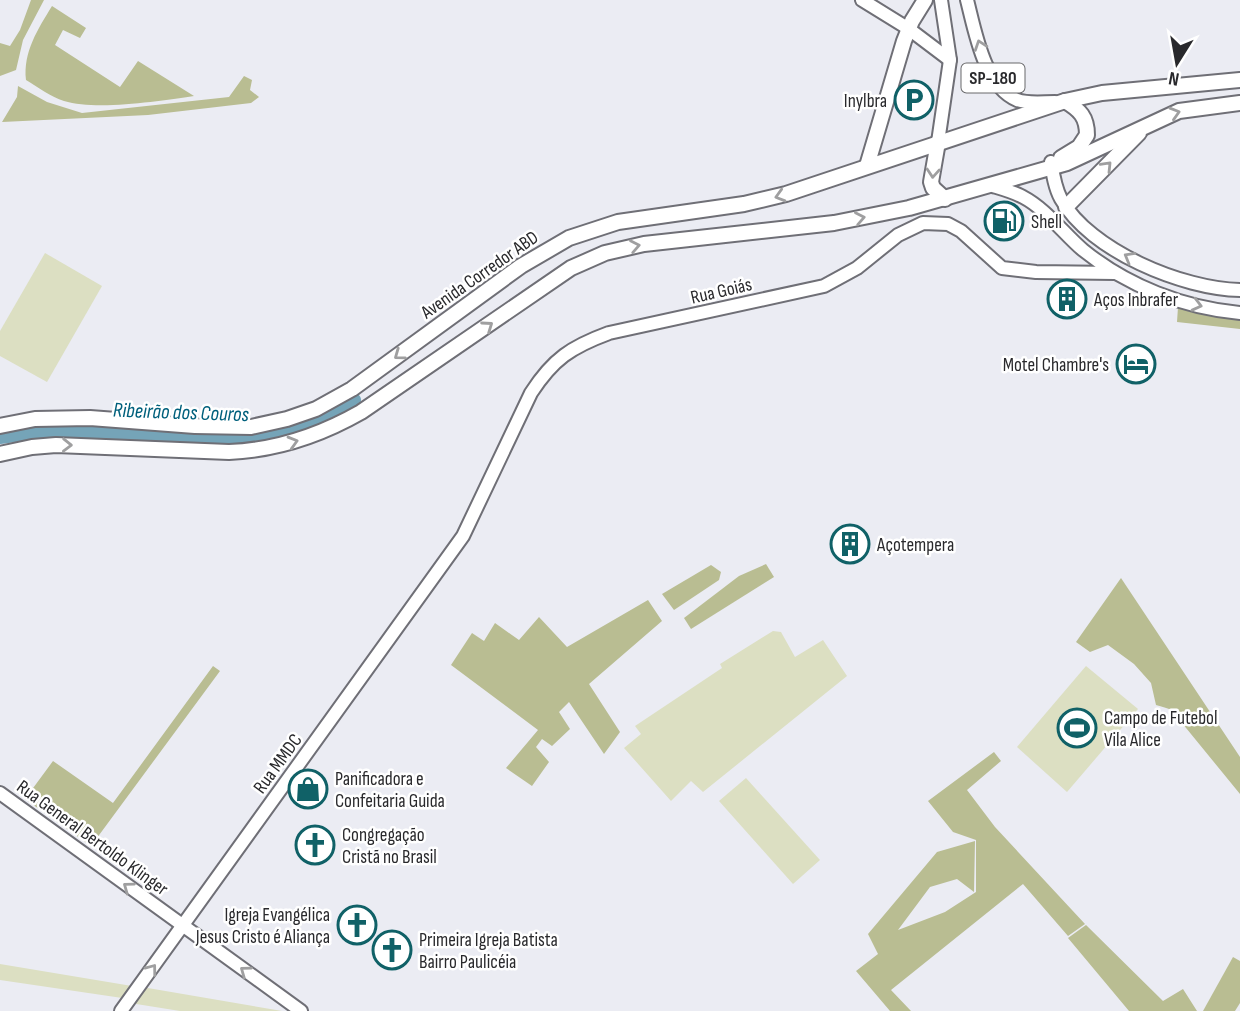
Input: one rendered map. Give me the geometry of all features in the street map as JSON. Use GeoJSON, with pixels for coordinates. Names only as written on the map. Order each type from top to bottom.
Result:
{"type":"FeatureCollection","features":[{"type":"Feature","properties":{"kind":"highway"},"geometry":{"type":"LineString","coordinates":[[867,166],[909,29],[925,0]]}},
{"type":"Feature","properties":{"kind":"highway","name":"Avenida Corredor ABD"},"geometry":{"type":"LineString","coordinates":[[0,426],[35,419],[90,418],[195,426],[251,427],[287,419],[317,409],[352,388],[521,266],[569,238],[618,222],[768,199],[1065,101],[1124,90],[1240,80]]}},
{"type":"Feature","properties":{"kind":"highway"},"geometry":{"type":"LineString","coordinates":[[1052,165],[1079,147],[1087,135],[1084,116],[1080,110],[1065,101]]}},
{"type":"Feature","properties":{"kind":"highway"},"geometry":{"type":"LineString","coordinates":[[0,454],[56,445],[229,453],[292,443],[328,430],[361,412],[571,268],[604,253],[665,241],[834,223],[945,199],[1082,157],[1179,111],[1240,103]]}},
{"type":"Feature","properties":{"kind":"highway"},"geometry":{"type":"LineString","coordinates":[[1066,207],[1147,125]]}},
{"type":"Feature","properties":{"kind":"highway","name":"SP-180"},"geometry":{"type":"LineString","coordinates":[[938,142],[930,182],[945,199]]}},
{"type":"Feature","properties":{"kind":"street"},"geometry":{"type":"LineString","coordinates":[[862,0],[909,29],[950,61]]}},
{"type":"Feature","properties":{"kind":"street","name":"SP-180"},"geometry":{"type":"LineString","coordinates":[[938,142],[950,61],[941,0]]}},
{"type":"Feature","properties":{"kind":"street","name":"SP-180"},"geometry":{"type":"LineString","coordinates":[[967,0],[989,72],[1002,90],[1018,100],[1031,103],[1065,101]]}},
{"type":"Feature","properties":{"kind":"street"},"geometry":{"type":"LineString","coordinates":[[1052,165],[1056,188],[1066,207],[1095,235],[1129,258],[1178,279],[1209,287],[1240,290]]}},
{"type":"Feature","properties":{"kind":"street"},"geometry":{"type":"LineString","coordinates":[[993,186],[1030,201],[1083,250],[1115,273],[1180,301],[1240,313]]}},
{"type":"Feature","properties":{"kind":"street","name":"Rua Goiás"},"geometry":{"type":"LineString","coordinates":[[463,536],[531,393],[553,363],[577,346],[610,334],[824,286],[858,268],[898,235],[923,223],[947,224],[961,231],[1002,268],[1115,273]]}},
{"type":"Feature","properties":{"kind":"street"},"geometry":{"type":"LineString","coordinates":[[1065,272],[1080,259],[1083,250]]}},
{"type":"Feature","properties":{"kind":"street","name":"Rua MMDC"},"geometry":{"type":"LineString","coordinates":[[121,1011],[463,536]]}},
{"type":"Feature","properties":{"kind":"street","name":"Rua General Bertoldo Klinger"},"geometry":{"type":"LineString","coordinates":[[0,793],[301,1011]]}},
{"type":"Feature","properties":{"kind":"green space"},"geometry":{"type":"Polygon","coordinates":[[[31,0],[44,0],[23,40],[16,70],[0,76],[0,43],[10,46],[20,30],[31,0]]]}},
{"type":"Feature","properties":{"kind":"green space"},"geometry":{"type":"Polygon","coordinates":[[[52,6],[86,28],[80,38],[63,30],[55,45],[120,87],[138,61],[194,96],[128,104],[78,104],[54,97],[26,80],[29,50],[52,6]]]}},
{"type":"Feature","properties":{"kind":"green space"},"geometry":{"type":"Polygon","coordinates":[[[244,76],[252,80],[250,90],[259,97],[251,103],[148,115],[2,122],[17,97],[18,86],[47,102],[82,113],[229,97],[244,76]]]}},
{"type":"Feature","properties":{"kind":"green space"},"geometry":{"type":"Polygon","coordinates":[[[45,253],[102,286],[47,382],[0,356],[0,331],[45,253]]]}},
{"type":"Feature","properties":{"kind":"green space"},"geometry":{"type":"Polygon","coordinates":[[[1178,307],[1196,312],[1201,309],[1240,319],[1240,329],[1177,322],[1178,307]]]}},
{"type":"Feature","properties":{"kind":"green space"},"geometry":{"type":"Polygon","coordinates":[[[766,564],[774,577],[691,629],[684,618],[739,576],[766,564]]]}},
{"type":"Feature","properties":{"kind":"green space"},"geometry":{"type":"Polygon","coordinates":[[[711,565],[721,572],[719,580],[674,610],[662,594],[711,565]]]}},
{"type":"Feature","properties":{"kind":"green space"},"geometry":{"type":"Polygon","coordinates":[[[1121,578],[1240,757],[1240,794],[1178,716],[1156,705],[1151,683],[1134,664],[1108,645],[1090,652],[1076,642],[1121,578]]]}},
{"type":"Feature","properties":{"kind":"green space"},"geometry":{"type":"Polygon","coordinates":[[[648,600],[662,621],[589,684],[620,732],[604,754],[569,702],[559,712],[570,729],[552,746],[542,739],[536,747],[549,762],[532,786],[506,768],[538,730],[451,665],[472,633],[484,641],[495,623],[519,640],[539,617],[567,647],[648,600]]]}},
{"type":"Feature","properties":{"kind":"green space"},"geometry":{"type":"Polygon","coordinates":[[[773,631],[781,632],[795,657],[823,640],[847,676],[703,792],[691,781],[671,801],[624,748],[641,734],[635,726],[722,668],[720,664],[773,631]]]}},
{"type":"Feature","properties":{"kind":"green space"},"geometry":{"type":"Polygon","coordinates":[[[213,666],[220,671],[91,846],[25,799],[53,761],[113,803],[213,666]]]}},
{"type":"Feature","properties":{"kind":"green space","name":"Campo de Futebol Vila Alice"},"geometry":{"type":"Polygon","coordinates":[[[1086,666],[1138,709],[1067,792],[1017,747],[1086,666]]]}},
{"type":"Feature","properties":{"kind":"green space"},"geometry":{"type":"Polygon","coordinates":[[[994,752],[1001,761],[967,790],[995,827],[1085,924],[1068,936],[1023,884],[891,990],[911,1011],[890,1011],[856,971],[878,954],[868,934],[937,852],[975,841],[974,892],[957,879],[930,887],[898,930],[945,912],[976,892],[976,840],[953,832],[928,801],[994,752]]]}},
{"type":"Feature","properties":{"kind":"green space"},"geometry":{"type":"Polygon","coordinates":[[[746,778],[820,860],[793,884],[719,801],[746,778]]]}},
{"type":"Feature","properties":{"kind":"green space"},"geometry":{"type":"Polygon","coordinates":[[[1086,925],[1163,1001],[1183,989],[1197,1011],[1129,1011],[1068,938],[1086,925]]]}},
{"type":"Feature","properties":{"kind":"green space"},"geometry":{"type":"Polygon","coordinates":[[[1233,957],[1240,961],[1240,1003],[1235,1011],[1203,1011],[1233,957]]]}},
{"type":"Feature","properties":{"kind":"green space"},"geometry":{"type":"Polygon","coordinates":[[[0,964],[138,987],[129,999],[0,980],[0,964]]]}},
{"type":"Feature","properties":{"kind":"green space"},"geometry":{"type":"Polygon","coordinates":[[[142,987],[282,1011],[180,1011],[130,1003],[142,987]]]}},
{"type":"Feature","properties":{"kind":"waterway","name":"Ribeirão dos Couros"},"geometry":{"type":"LineString","coordinates":[[0,437],[53,430],[224,438],[263,436],[306,425],[354,400]]}},
{"type":"Feature","properties":{"kind":"place","name":"Inylbra"},"geometry":{"type":"Point","coordinates":[914,100]}},
{"type":"Feature","properties":{"kind":"place","name":"Shell"},"geometry":{"type":"Point","coordinates":[1004,221]}},
{"type":"Feature","properties":{"kind":"place","name":"Aços Inbrafer"},"geometry":{"type":"Point","coordinates":[1067,299]}},
{"type":"Feature","properties":{"kind":"place","name":"Motel Chambre's"},"geometry":{"type":"Point","coordinates":[1136,364]}},
{"type":"Feature","properties":{"kind":"place","name":"Açotempera"},"geometry":{"type":"Point","coordinates":[850,544]}},
{"type":"Feature","properties":{"kind":"place","name":"Campo de Futebol Vila Alice"},"geometry":{"type":"Point","coordinates":[1077,728]}},
{"type":"Feature","properties":{"kind":"place","name":"Panificadora e Confeitaria Guida"},"geometry":{"type":"Point","coordinates":[308,789]}},
{"type":"Feature","properties":{"kind":"place","name":"Congregação Cristã no Brasil"},"geometry":{"type":"Point","coordinates":[315,845]}},
{"type":"Feature","properties":{"kind":"place","name":"Igreja Evangélica Jesus Cristo é Aliança"},"geometry":{"type":"Point","coordinates":[357,925]}},
{"type":"Feature","properties":{"kind":"place","name":"Primeira Igreja Batista Bairro Paulicéia"},"geometry":{"type":"Point","coordinates":[392,950]}}]}
